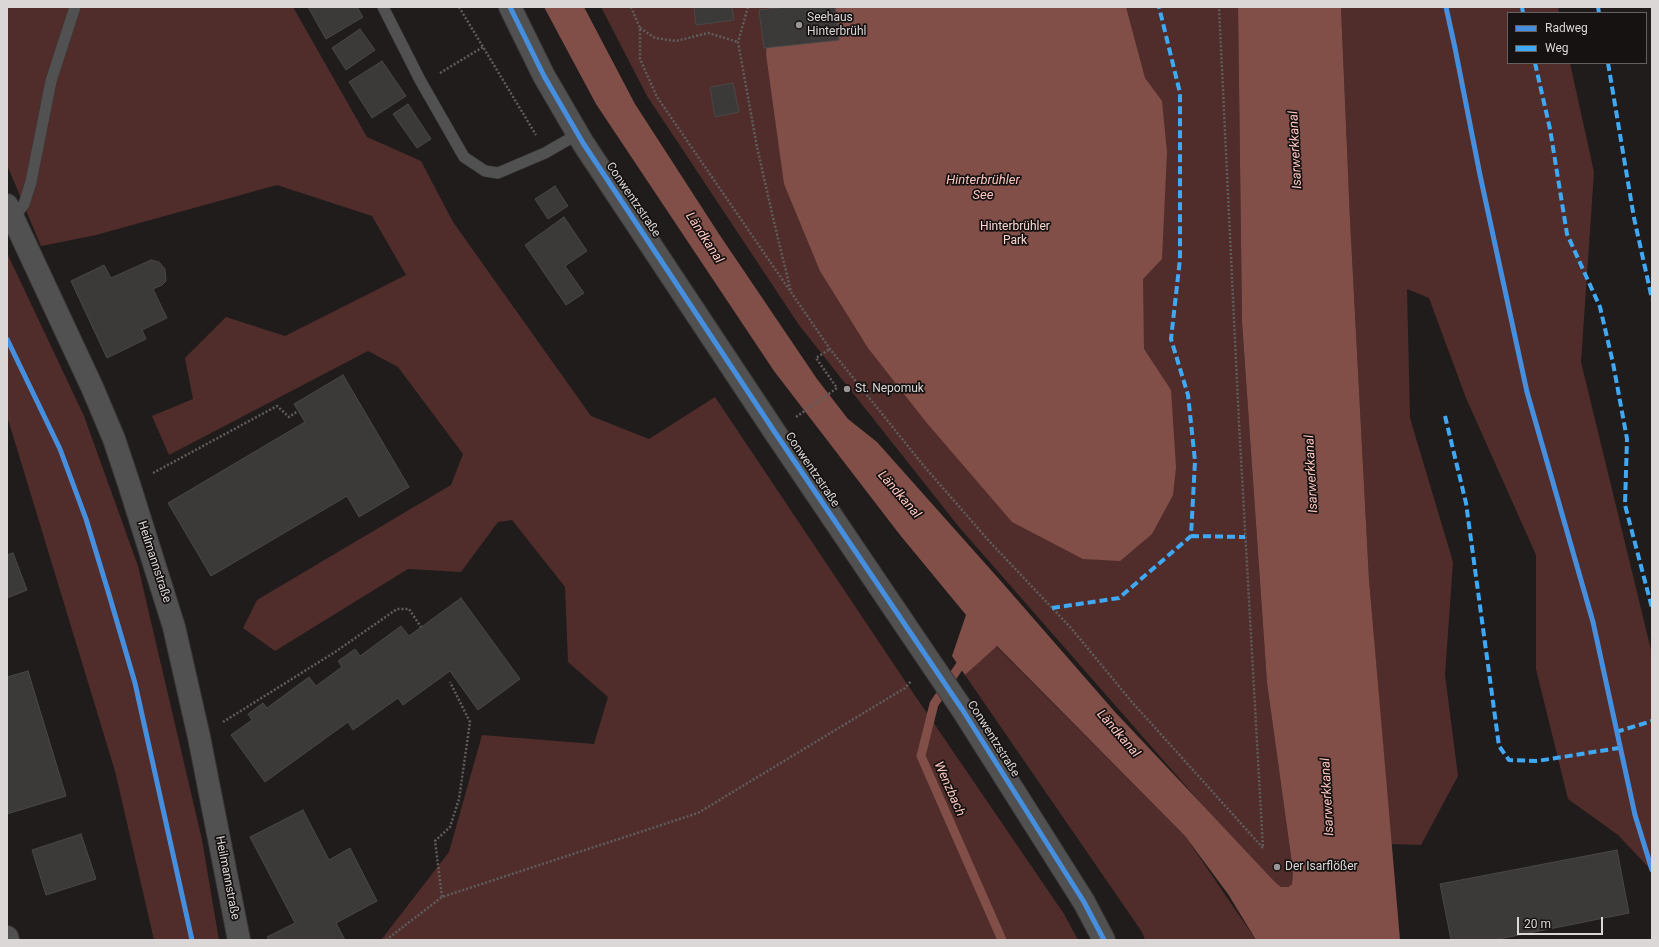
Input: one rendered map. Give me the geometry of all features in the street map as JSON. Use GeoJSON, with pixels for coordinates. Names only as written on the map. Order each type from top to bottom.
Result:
{"type":"FeatureCollection","features":[{"type":"Feature","properties":{"kind":"street","name":"Conwentzstraße"},"geometry":{"type":"LineString","coordinates":[[510,7],[544,76],[578,134],[774,431],[962,708],[1084,902],[1104,940]]}},
{"type":"Feature","properties":{"kind":"street","name":"Heilmannstraße"},"geometry":{"type":"LineString","coordinates":[[10,212],[92,387],[114,439],[174,627],[199,737],[239,940]]}},
{"type":"Feature","properties":{"kind":"lane"},"geometry":{"type":"LineString","coordinates":[[10,212],[24,204],[31,182],[51,81],[75,7]]}},
{"type":"Feature","properties":{"kind":"lane"},"geometry":{"type":"LineString","coordinates":[[383,7],[420,80],[464,157],[485,171],[498,173],[547,152],[578,134]]}},
{"type":"Feature","properties":{"kind":"path"},"geometry":{"type":"LineString","coordinates":[[459,7],[547,152]]}},
{"type":"Feature","properties":{"kind":"path"},"geometry":{"type":"LineString","coordinates":[[631,7],[640,28],[640,59],[657,97],[830,349],[923,465],[989,541],[1071,628],[1131,700],[1264,848],[1238,415],[1219,7]]}},
{"type":"Feature","properties":{"kind":"path"},"geometry":{"type":"LineString","coordinates":[[748,7],[738,42],[757,147],[792,294]]}},
{"type":"Feature","properties":{"kind":"path"},"geometry":{"type":"LineString","coordinates":[[640,28],[655,38],[676,41],[708,33],[738,42]]}},
{"type":"Feature","properties":{"kind":"path"},"geometry":{"type":"LineString","coordinates":[[453,65],[483,47]]}},
{"type":"Feature","properties":{"kind":"path"},"geometry":{"type":"LineString","coordinates":[[798,415],[837,388],[816,358],[830,349]]}},
{"type":"Feature","properties":{"kind":"path"},"geometry":{"type":"LineString","coordinates":[[164,468],[277,406],[288,417],[298,411]]}},
{"type":"Feature","properties":{"kind":"path"},"geometry":{"type":"LineString","coordinates":[[227,719],[334,652],[397,609],[409,609],[421,627]]}},
{"type":"Feature","properties":{"kind":"path"},"geometry":{"type":"LineString","coordinates":[[386,940],[442,897],[698,813],[905,688],[932,664]]}},
{"type":"Feature","properties":{"kind":"path"},"geometry":{"type":"LineString","coordinates":[[442,897],[436,841],[450,827],[459,799],[470,722],[450,682]]}},
{"type":"Feature","properties":{"kind":"green space"},"geometry":{"type":"Polygon","coordinates":[[[7,7],[293,7],[367,137],[421,161],[453,222],[591,416],[649,439],[715,397],[905,681],[1064,914],[1078,940],[381,940],[449,852],[482,735],[594,744],[608,697],[568,662],[565,587],[512,520],[498,522],[461,572],[408,569],[275,651],[243,628],[257,600],[451,485],[463,454],[398,367],[368,351],[169,455],[152,416],[193,399],[185,358],[226,317],[285,336],[406,275],[372,216],[277,185],[96,235],[41,246],[7,165],[7,7]]]}},
{"type":"Feature","properties":{"kind":"green space","name":"Hinterbrühler Park"},"geometry":{"type":"Polygon","coordinates":[[[601,7],[1238,7],[1242,322],[1267,683],[1293,871],[1292,884],[1288,887],[1281,887],[1275,882],[1206,809],[959,527],[799,325],[647,96],[601,7]]]}},
{"type":"Feature","properties":{"kind":"green space"},"geometry":{"type":"Polygon","coordinates":[[[1341,7],[1558,7],[1559,12],[1507,12],[1507,64],[1570,64],[1594,172],[1581,362],[1652,654],[1652,871],[1618,835],[1568,799],[1536,669],[1536,555],[1466,398],[1429,298],[1407,289],[1410,418],[1453,562],[1445,675],[1458,776],[1421,845],[1391,844],[1369,579],[1350,219],[1341,7]]]}},
{"type":"Feature","properties":{"kind":"green space"},"geometry":{"type":"Polygon","coordinates":[[[7,253],[84,416],[138,566],[202,840],[219,940],[154,940],[115,771],[7,416],[7,253]]]}},
{"type":"Feature","properties":{"kind":"green space"},"geometry":{"type":"Polygon","coordinates":[[[996,646],[1185,836],[1256,940],[1145,940],[1142,932],[965,675],[996,646]]]}},
{"type":"Feature","properties":{"kind":"water"},"geometry":{"type":"Polygon","coordinates":[[[544,7],[584,7],[635,104],[719,234],[817,379],[848,419],[877,442],[1115,712],[1275,882],[1281,887],[1288,887],[1292,884],[1293,871],[1267,683],[1242,322],[1238,7],[1341,7],[1350,219],[1369,579],[1400,940],[1256,940],[1228,894],[1185,836],[997,646],[965,675],[952,656],[966,615],[900,535],[774,371],[596,104],[544,7]]]}},
{"type":"Feature","properties":{"kind":"water","name":"Hinterbrühler See"},"geometry":{"type":"Polygon","coordinates":[[[770,7],[1126,7],[1145,78],[1162,101],[1167,152],[1162,259],[1143,279],[1144,349],[1171,390],[1176,467],[1173,495],[1152,534],[1120,561],[1083,559],[1012,522],[926,422],[868,348],[820,271],[784,184],[766,54],[770,7]]]}},
{"type":"Feature","properties":{"kind":"building"},"geometry":{"type":"Polygon","coordinates":[[[308,7],[357,7],[363,17],[326,39],[308,7]]]}},
{"type":"Feature","properties":{"kind":"building"},"geometry":{"type":"Polygon","coordinates":[[[694,7],[732,7],[734,20],[696,25],[694,7]]]}},
{"type":"Feature","properties":{"kind":"building","name":"Seehaus Hinterbrühl"},"geometry":{"type":"Polygon","coordinates":[[[788,7],[835,7],[839,40],[764,48],[759,10],[788,7]]]}},
{"type":"Feature","properties":{"kind":"building"},"geometry":{"type":"Polygon","coordinates":[[[360,29],[375,50],[346,70],[332,48],[360,29]]]}},
{"type":"Feature","properties":{"kind":"building"},"geometry":{"type":"Polygon","coordinates":[[[382,61],[406,96],[372,118],[349,82],[382,61]]]}},
{"type":"Feature","properties":{"kind":"building"},"geometry":{"type":"Polygon","coordinates":[[[733,83],[739,112],[715,117],[710,87],[733,83]]]}},
{"type":"Feature","properties":{"kind":"building"},"geometry":{"type":"Polygon","coordinates":[[[408,104],[431,139],[417,148],[393,114],[408,104]]]}},
{"type":"Feature","properties":{"kind":"building"},"geometry":{"type":"Polygon","coordinates":[[[555,186],[568,206],[548,219],[535,199],[555,186]]]}},
{"type":"Feature","properties":{"kind":"building"},"geometry":{"type":"Polygon","coordinates":[[[564,217],[587,251],[565,266],[584,293],[566,305],[525,245],[564,217]]]}},
{"type":"Feature","properties":{"kind":"building"},"geometry":{"type":"Polygon","coordinates":[[[151,260],[159,262],[165,269],[166,281],[162,285],[153,289],[167,318],[142,330],[146,339],[107,358],[71,281],[104,265],[111,278],[151,260]]]}},
{"type":"Feature","properties":{"kind":"building"},"geometry":{"type":"Polygon","coordinates":[[[343,375],[409,487],[359,517],[347,496],[211,576],[168,503],[305,422],[294,404],[343,375]]]}},
{"type":"Feature","properties":{"kind":"building"},"geometry":{"type":"Polygon","coordinates":[[[13,553],[27,590],[7,598],[7,555],[13,553]]]}},
{"type":"Feature","properties":{"kind":"building"},"geometry":{"type":"Polygon","coordinates":[[[461,598],[520,679],[478,710],[450,671],[403,705],[398,698],[353,730],[348,722],[265,782],[231,735],[252,720],[248,714],[263,703],[267,708],[309,677],[316,686],[342,667],[338,661],[355,649],[360,656],[401,626],[409,636],[461,598]]]}},
{"type":"Feature","properties":{"kind":"building"},"geometry":{"type":"Polygon","coordinates":[[[28,671],[66,796],[7,814],[7,677],[28,671]]]}},
{"type":"Feature","properties":{"kind":"building"},"geometry":{"type":"Polygon","coordinates":[[[303,810],[329,860],[350,848],[377,901],[336,923],[345,940],[269,940],[267,937],[295,923],[250,837],[303,810]]]}},
{"type":"Feature","properties":{"kind":"building"},"geometry":{"type":"Polygon","coordinates":[[[81,834],[96,879],[46,895],[32,850],[81,834]]]}},
{"type":"Feature","properties":{"kind":"building"},"geometry":{"type":"Polygon","coordinates":[[[1617,850],[1629,913],[1494,940],[1451,940],[1440,884],[1617,850]]]}},
{"type":"Feature","properties":{"kind":"waterway","name":"Wenzbach"},"geometry":{"type":"LineString","coordinates":[[965,658],[934,704],[921,756],[1002,940]]}},
{"type":"Feature","properties":{"kind":"marked path"},"geometry":{"type":"LineString","coordinates":[[1052,608],[1119,598],[1191,536],[1195,461],[1188,395],[1171,339],[1180,259],[1180,93],[1159,7]]}},
{"type":"Feature","properties":{"kind":"marked path"},"geometry":{"type":"LineString","coordinates":[[1522,7],[1523,12]]}},
{"type":"Feature","properties":{"kind":"marked path"},"geometry":{"type":"LineString","coordinates":[[1598,7],[1599,12]]}},
{"type":"Feature","properties":{"kind":"marked path"},"geometry":{"type":"LineString","coordinates":[[1535,64],[1550,129],[1567,234],[1600,307],[1613,363],[1627,439],[1625,505],[1652,608]]}},
{"type":"Feature","properties":{"kind":"marked path"},"geometry":{"type":"LineString","coordinates":[[1608,64],[1634,218],[1652,299]]}},
{"type":"Feature","properties":{"kind":"marked path"},"geometry":{"type":"LineString","coordinates":[[1445,416],[1466,503],[1499,746],[1509,760],[1537,761],[1619,748]]}},
{"type":"Feature","properties":{"kind":"marked path"},"geometry":{"type":"LineString","coordinates":[[1191,536],[1245,537]]}},
{"type":"Feature","properties":{"kind":"marked path"},"geometry":{"type":"LineString","coordinates":[[1616,732],[1652,721]]}},
{"type":"Feature","properties":{"kind":"cycle path"},"geometry":{"type":"LineString","coordinates":[[510,7],[544,76],[583,143],[774,431],[962,709],[1084,902],[1104,940]]}},
{"type":"Feature","properties":{"kind":"cycle path"},"geometry":{"type":"LineString","coordinates":[[1446,7],[1480,175],[1527,392],[1593,622],[1635,815],[1652,870]]}},
{"type":"Feature","properties":{"kind":"cycle path"},"geometry":{"type":"LineString","coordinates":[[7,339],[60,449],[86,519],[135,683],[192,940]]}},
{"type":"Feature","properties":{"kind":"place","name":"Seehaus Hinterbrühl"},"geometry":{"type":"Point","coordinates":[799,25]}},
{"type":"Feature","properties":{"kind":"place","name":"St. Nepomuk"},"geometry":{"type":"Point","coordinates":[847,389]}},
{"type":"Feature","properties":{"kind":"place","name":"Der Isarflößer"},"geometry":{"type":"Point","coordinates":[1277,867]}},
{"type":"Feature","properties":{"kind":"water label","name":"Isarwerkkanal"},"geometry":{"type":"Point","coordinates":[1296,150]}},
{"type":"Feature","properties":{"kind":"water label","name":"Ländkanal"},"geometry":{"type":"Point","coordinates":[704,238]}},
{"type":"Feature","properties":{"kind":"water label","name":"Isarwerkkanal"},"geometry":{"type":"Point","coordinates":[1312,474]}},
{"type":"Feature","properties":{"kind":"water label","name":"Ländkanal"},"geometry":{"type":"Point","coordinates":[899,495]}},
{"type":"Feature","properties":{"kind":"water label","name":"Ländkanal"},"geometry":{"type":"Point","coordinates":[1118,734]}},
{"type":"Feature","properties":{"kind":"water label","name":"Isarwerkkanal"},"geometry":{"type":"Point","coordinates":[1328,797]}}]}
